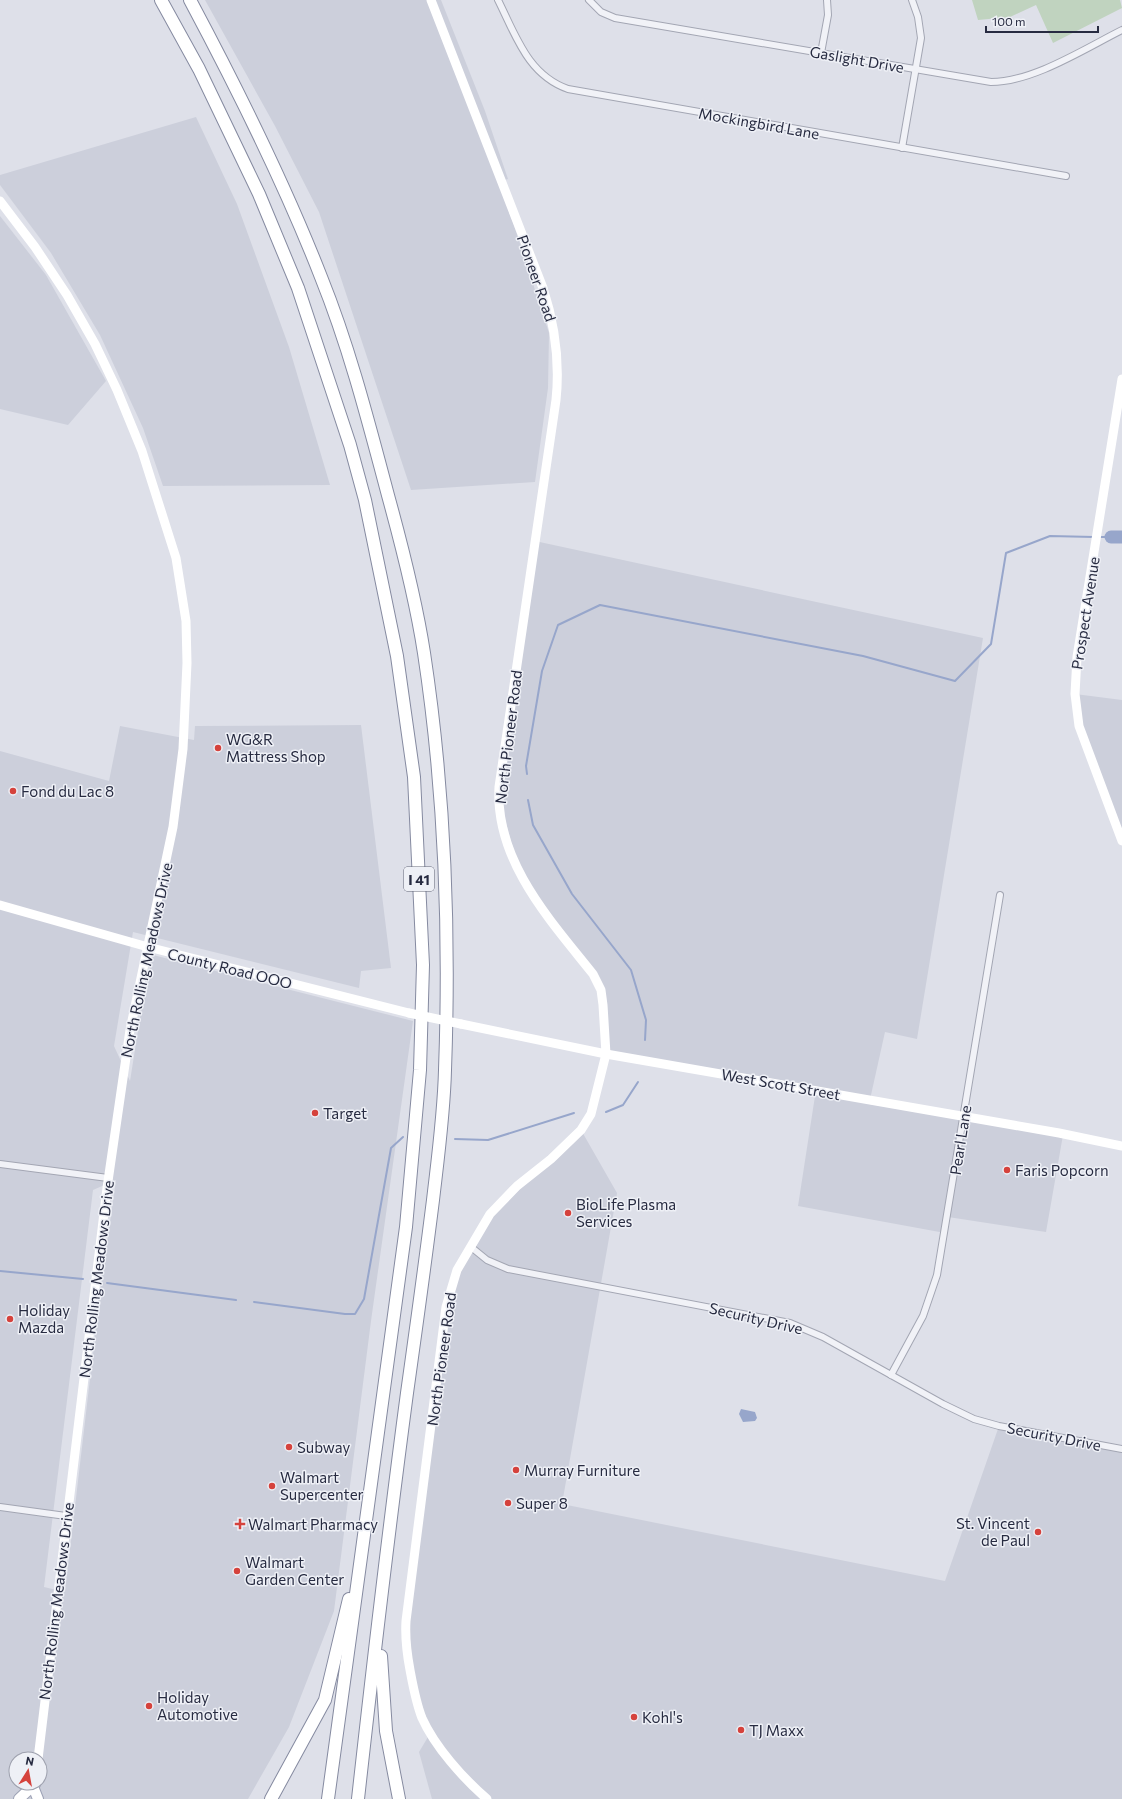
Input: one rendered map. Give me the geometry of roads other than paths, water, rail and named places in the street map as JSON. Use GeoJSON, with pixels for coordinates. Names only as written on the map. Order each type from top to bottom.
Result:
{"type":"FeatureCollection","features":[{"type":"Feature","properties":{"kind":"highway","name":"I 41"},"geometry":{"type":"LineString","coordinates":[[161,0],[199,69],[259,194],[298,288],[350,445],[365,500],[397,656],[414,777],[423,965],[420,1070],[406,1227],[328,1799]]}},
{"type":"Feature","properties":{"kind":"highway","name":"I 41"},"geometry":{"type":"LineString","coordinates":[[190,0],[249,113],[283,186],[322,278],[349,355],[375,439],[407,564],[424,653],[439,776],[444,850],[447,970],[445,1074],[438,1157],[425,1266],[384,1566],[358,1799]]}},
{"type":"Feature","properties":{"kind":"highway"},"geometry":{"type":"LineString","coordinates":[[271,1799],[325,1700],[366,1525]]}},
{"type":"Feature","properties":{"kind":"highway"},"geometry":{"type":"LineString","coordinates":[[384,1566],[381,1670],[386,1731],[399,1799]]}},
{"type":"Feature","properties":{"kind":"main road","name":"Pioneer Road"},"geometry":{"type":"LineString","coordinates":[[431,0],[529,249],[547,301],[554,330],[558,363],[556,400],[530,571]]}},
{"type":"Feature","properties":{"kind":"main road","name":"North Rolling Meadows Drive"},"geometry":{"type":"LineString","coordinates":[[0,201],[56,278],[81,318],[104,362],[142,451],[176,558],[186,621],[187,663],[183,749],[174,827],[130,1030],[108,1178],[66,1516],[39,1751]]}},
{"type":"Feature","properties":{"kind":"main road","name":"Prospect Avenue"},"geometry":{"type":"LineString","coordinates":[[1122,379],[1077,657],[1076,704],[1077,718],[1082,737],[1120,828],[1122,841]]}},
{"type":"Feature","properties":{"kind":"main road","name":"North Pioneer Road"},"geometry":{"type":"LineString","coordinates":[[487,1799],[470,1784],[449,1759],[423,1720],[412,1678],[405,1630],[446,1306],[457,1270],[490,1214],[517,1186],[551,1159],[581,1130],[592,1113],[606,1054],[604,1005],[601,990],[593,974],[529,890],[507,845],[500,817],[499,787],[530,571]]}},
{"type":"Feature","properties":{"kind":"main road","name":"County Road OOO"},"geometry":{"type":"LineString","coordinates":[[0,905],[148,947],[409,1013],[461,1024]]}},
{"type":"Feature","properties":{"kind":"main road","name":"West Scott Street"},"geometry":{"type":"LineString","coordinates":[[461,1024],[606,1054],[1122,1145]]}},
{"type":"Feature","properties":{"kind":"main road"},"geometry":{"type":"LineString","coordinates":[[19,1799],[35,1791]]}},
{"type":"Feature","properties":{"kind":"street","name":"Mockingbird Lane"},"geometry":{"type":"LineString","coordinates":[[498,0],[529,62],[545,78],[562,87],[578,92],[1066,176]]}},
{"type":"Feature","properties":{"kind":"street","name":"Gaslight Drive"},"geometry":{"type":"LineString","coordinates":[[589,0],[601,12],[615,18],[984,81],[1014,80],[1039,71],[1122,30]]}},
{"type":"Feature","properties":{"kind":"street"},"geometry":{"type":"LineString","coordinates":[[821,53],[828,15],[827,0]]}},
{"type":"Feature","properties":{"kind":"street"},"geometry":{"type":"LineString","coordinates":[[902,148],[921,34],[918,17],[912,0]]}},
{"type":"Feature","properties":{"kind":"street","name":"Pearl Lane"},"geometry":{"type":"LineString","coordinates":[[891,1375],[920,1323],[934,1289],[1000,895]]}},
{"type":"Feature","properties":{"kind":"street"},"geometry":{"type":"LineString","coordinates":[[0,1164],[108,1178]]}},
{"type":"Feature","properties":{"kind":"street","name":"Security Drive"},"geometry":{"type":"LineString","coordinates":[[471,1247],[487,1260],[508,1269],[790,1323],[824,1337],[952,1409],[974,1419],[999,1426],[1122,1449]]}},
{"type":"Feature","properties":{"kind":"street"},"geometry":{"type":"LineString","coordinates":[[0,1507],[66,1516]]}},
{"type":"Feature","properties":{"kind":"water"},"geometry":{"type":"Polygon","coordinates":[[[741,1409],[755,1412],[757,1418],[755,1421],[743,1422],[739,1414],[741,1409]]]}},
{"type":"Feature","properties":{"kind":"waterway"},"geometry":{"type":"LineString","coordinates":[[527,774],[526,766],[542,671],[558,625],[600,605],[863,656],[955,681],[991,644],[1006,553],[1050,536],[1094,537]]}},
{"type":"Feature","properties":{"kind":"waterway"},"geometry":{"type":"LineString","coordinates":[[1099,537],[1111,537]]}},
{"type":"Feature","properties":{"kind":"waterway"},"geometry":{"type":"LineString","coordinates":[[1111,537],[1122,537]]}},
{"type":"Feature","properties":{"kind":"waterway"},"geometry":{"type":"LineString","coordinates":[[528,800],[533,825],[572,894],[631,970],[646,1020],[645,1040]]}},
{"type":"Feature","properties":{"kind":"waterway"},"geometry":{"type":"LineString","coordinates":[[606,1112],[623,1105],[638,1082]]}},
{"type":"Feature","properties":{"kind":"waterway"},"geometry":{"type":"LineString","coordinates":[[455,1139],[488,1140],[574,1113]]}},
{"type":"Feature","properties":{"kind":"waterway"},"geometry":{"type":"LineString","coordinates":[[254,1302],[355,1314],[364,1299],[391,1148],[403,1137]]}},
{"type":"Feature","properties":{"kind":"waterway"},"geometry":{"type":"LineString","coordinates":[[0,1271],[83,1279]]}},
{"type":"Feature","properties":{"kind":"waterway"},"geometry":{"type":"LineString","coordinates":[[107,1283],[236,1300]]}},
{"type":"Feature","properties":{"kind":"place","name":"WG&R Mattress Shop"},"geometry":{"type":"Point","coordinates":[218,748]}},
{"type":"Feature","properties":{"kind":"place","name":"Fond du Lac 8"},"geometry":{"type":"Point","coordinates":[13,791]}},
{"type":"Feature","properties":{"kind":"place","name":"Target"},"geometry":{"type":"Point","coordinates":[315,1113]}},
{"type":"Feature","properties":{"kind":"place","name":"Faris Popcorn"},"geometry":{"type":"Point","coordinates":[1007,1170]}},
{"type":"Feature","properties":{"kind":"place","name":"BioLife Plasma Services"},"geometry":{"type":"Point","coordinates":[568,1213]}},
{"type":"Feature","properties":{"kind":"place","name":"Holiday Mazda"},"geometry":{"type":"Point","coordinates":[10,1319]}},
{"type":"Feature","properties":{"kind":"place","name":"Subway"},"geometry":{"type":"Point","coordinates":[289,1447]}},
{"type":"Feature","properties":{"kind":"place","name":"Murray Furniture"},"geometry":{"type":"Point","coordinates":[516,1470]}},
{"type":"Feature","properties":{"kind":"place","name":"Walmart Supercenter"},"geometry":{"type":"Point","coordinates":[272,1486]}},
{"type":"Feature","properties":{"kind":"place","name":"Super 8"},"geometry":{"type":"Point","coordinates":[508,1503]}},
{"type":"Feature","properties":{"kind":"place","name":"Walmart Pharmacy"},"geometry":{"type":"Point","coordinates":[240,1524]}},
{"type":"Feature","properties":{"kind":"place","name":"St. Vincent de Paul"},"geometry":{"type":"Point","coordinates":[1038,1532]}},
{"type":"Feature","properties":{"kind":"place","name":"Walmart Garden Center"},"geometry":{"type":"Point","coordinates":[237,1571]}},
{"type":"Feature","properties":{"kind":"place","name":"Holiday Automotive"},"geometry":{"type":"Point","coordinates":[149,1706]}},
{"type":"Feature","properties":{"kind":"place","name":"Kohl's"},"geometry":{"type":"Point","coordinates":[634,1717]}},
{"type":"Feature","properties":{"kind":"place","name":"TJ Maxx"},"geometry":{"type":"Point","coordinates":[741,1730]}}]}
